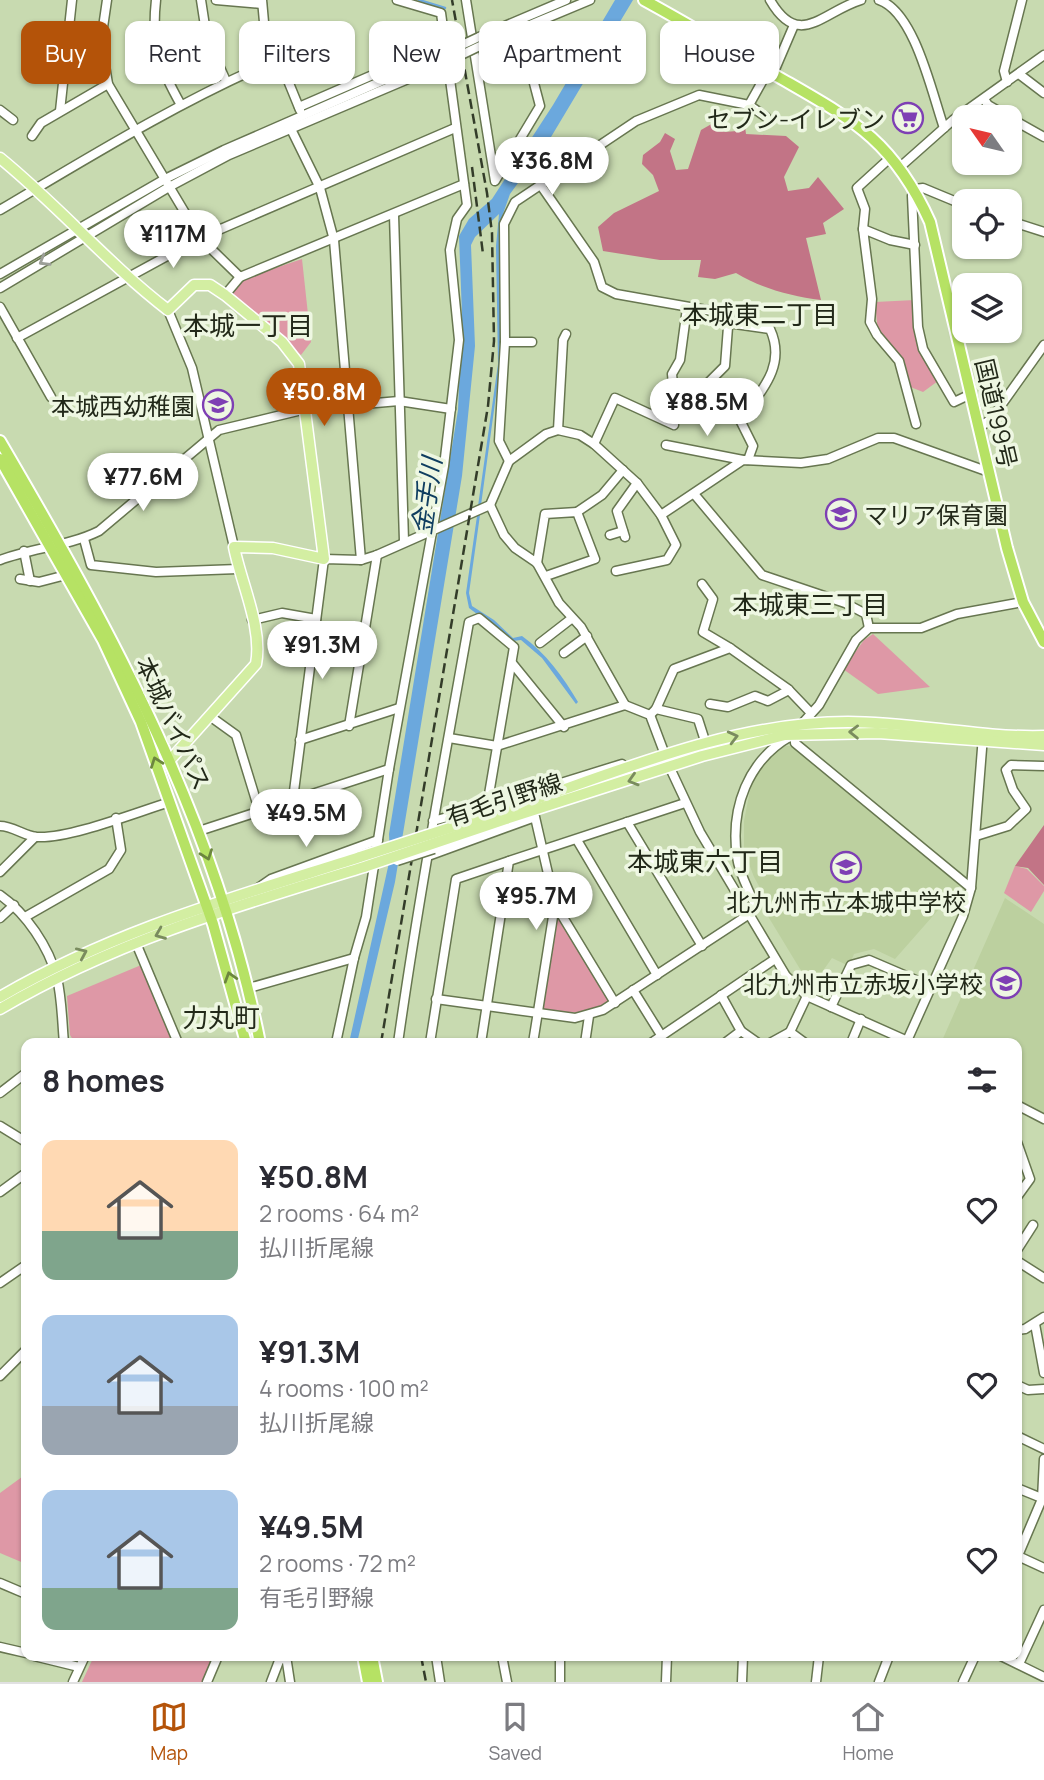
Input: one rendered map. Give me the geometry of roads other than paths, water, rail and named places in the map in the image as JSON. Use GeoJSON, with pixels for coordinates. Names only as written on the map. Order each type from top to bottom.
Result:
{"type":"FeatureCollection","features":[{"type":"Feature","properties":{"kind":"highway","name":"国道199号"},"geometry":{"type":"LineString","coordinates":[[645,0],[681,21]]}},
{"type":"Feature","properties":{"kind":"highway","name":"国道199号"},"geometry":{"type":"LineString","coordinates":[[779,77],[841,111],[891,157],[915,189],[930,222],[978,429],[1023,602],[1044,642]]}},
{"type":"Feature","properties":{"kind":"highway","name":"本城バイパス"},"geometry":{"type":"LineString","coordinates":[[0,441],[54,544],[66,575],[103,640],[141,722],[208,909],[234,989],[245,1038]]}},
{"type":"Feature","properties":{"kind":"highway","name":"本城バイパス"},"geometry":{"type":"LineString","coordinates":[[0,459],[110,636],[171,759],[225,904],[249,988],[259,1038]]}},
{"type":"Feature","properties":{"kind":"highway"},"geometry":{"type":"LineString","coordinates":[[364,1661],[368,1682]]}},
{"type":"Feature","properties":{"kind":"highway"},"geometry":{"type":"LineString","coordinates":[[373,1661],[377,1682]]}},
{"type":"Feature","properties":{"kind":"main road"},"geometry":{"type":"LineString","coordinates":[[0,158],[37,188],[168,310],[194,285],[210,285],[296,356],[303,377],[324,559],[272,548],[234,547],[252,621],[258,654],[256,664],[171,759]]}},
{"type":"Feature","properties":{"kind":"main road","name":"有毛引野線"},"geometry":{"type":"LineString","coordinates":[[505,815],[534,814],[736,746],[798,730]]}},
{"type":"Feature","properties":{"kind":"main road","name":"有毛引野線"},"geometry":{"type":"LineString","coordinates":[[0,997],[52,966],[133,930],[363,865],[667,756],[753,732],[798,730],[983,737],[1044,736]]}},
{"type":"Feature","properties":{"kind":"main road","name":"有毛引野線"},"geometry":{"type":"LineString","coordinates":[[983,737],[1044,745]]}},
{"type":"Feature","properties":{"kind":"main road","name":"有毛引野線"},"geometry":{"type":"LineString","coordinates":[[225,904],[251,892],[363,865]]}},
{"type":"Feature","properties":{"kind":"main road","name":"有毛引野線"},"geometry":{"type":"LineString","coordinates":[[0,1009],[57,978],[208,909]]}},
{"type":"Feature","properties":{"kind":"street"},"geometry":{"type":"LineString","coordinates":[[60,111],[72,0]]}},
{"type":"Feature","properties":{"kind":"street"},"geometry":{"type":"LineString","coordinates":[[104,21],[107,0]]}},
{"type":"Feature","properties":{"kind":"street"},"geometry":{"type":"LineString","coordinates":[[156,0],[153,29],[155,47],[161,69],[181,105]]}},
{"type":"Feature","properties":{"kind":"street"},"geometry":{"type":"LineString","coordinates":[[201,0],[207,39],[226,81]]}},
{"type":"Feature","properties":{"kind":"street"},"geometry":{"type":"LineString","coordinates":[[216,0],[262,2],[264,21]]}},
{"type":"Feature","properties":{"kind":"street"},"geometry":{"type":"LineString","coordinates":[[397,0],[441,13],[442,21]]}},
{"type":"Feature","properties":{"kind":"street"},"geometry":{"type":"LineString","coordinates":[[466,0],[479,81]]}},
{"type":"Feature","properties":{"kind":"street"},"geometry":{"type":"LineString","coordinates":[[522,21],[566,0]]}},
{"type":"Feature","properties":{"kind":"street"},"geometry":{"type":"LineString","coordinates":[[541,21],[590,0]]}},
{"type":"Feature","properties":{"kind":"street"},"geometry":{"type":"LineString","coordinates":[[770,0],[779,15],[794,25],[815,22],[861,0]]}},
{"type":"Feature","properties":{"kind":"street"},"geometry":{"type":"LineString","coordinates":[[879,0],[892,6],[908,27],[944,128]]}},
{"type":"Feature","properties":{"kind":"street"},"geometry":{"type":"LineString","coordinates":[[1007,82],[1004,71],[1022,0]]}},
{"type":"Feature","properties":{"kind":"street"},"geometry":{"type":"LineString","coordinates":[[779,54],[794,25]]}},
{"type":"Feature","properties":{"kind":"street"},"geometry":{"type":"LineString","coordinates":[[900,167],[944,128],[1044,55]]}},
{"type":"Feature","properties":{"kind":"street"},"geometry":{"type":"LineString","coordinates":[[1019,74],[1044,93]]}},
{"type":"Feature","properties":{"kind":"street"},"geometry":{"type":"LineString","coordinates":[[0,211],[136,129],[239,76]]}},
{"type":"Feature","properties":{"kind":"street"},"geometry":{"type":"LineString","coordinates":[[289,126],[300,111],[369,79]]}},
{"type":"Feature","properties":{"kind":"street"},"geometry":{"type":"LineString","coordinates":[[32,136],[41,123],[108,84],[200,238],[240,276]]}},
{"type":"Feature","properties":{"kind":"street"},"geometry":{"type":"LineString","coordinates":[[289,84],[300,111]]}},
{"type":"Feature","properties":{"kind":"street"},"geometry":{"type":"LineString","coordinates":[[300,111],[376,84]]}},
{"type":"Feature","properties":{"kind":"street"},"geometry":{"type":"LineString","coordinates":[[0,288],[83,233],[167,183],[386,84]]}},
{"type":"Feature","properties":{"kind":"street"},"geometry":{"type":"LineString","coordinates":[[337,1038],[354,958],[366,917],[400,708],[437,526],[451,409],[459,340],[450,250],[457,219],[467,205],[449,84]]}},
{"type":"Feature","properties":{"kind":"street"},"geometry":{"type":"LineString","coordinates":[[479,84],[495,181],[540,106],[534,84]]}},
{"type":"Feature","properties":{"kind":"street"},"geometry":{"type":"LineString","coordinates":[[749,105],[762,84]]}},
{"type":"Feature","properties":{"kind":"street"},"geometry":{"type":"LineString","coordinates":[[509,461],[499,441],[505,342],[504,224],[515,202],[542,187],[636,121],[699,95],[749,105],[766,117]]}},
{"type":"Feature","properties":{"kind":"street"},"geometry":{"type":"LineString","coordinates":[[984,99],[988,105]]}},
{"type":"Feature","properties":{"kind":"street"},"geometry":{"type":"LineString","coordinates":[[0,110],[13,120]]}},
{"type":"Feature","properties":{"kind":"street"},"geometry":{"type":"LineString","coordinates":[[1022,125],[1044,137]]}},
{"type":"Feature","properties":{"kind":"street"},"geometry":{"type":"LineString","coordinates":[[289,126],[320,188],[334,240],[361,560]]}},
{"type":"Feature","properties":{"kind":"street"},"geometry":{"type":"LineString","coordinates":[[17,338],[200,238],[455,128]]}},
{"type":"Feature","properties":{"kind":"street"},"geometry":{"type":"LineString","coordinates":[[891,157],[857,188],[865,209],[863,229],[872,299],[870,321],[877,335],[899,361],[916,424]]}},
{"type":"Feature","properties":{"kind":"street"},"geometry":{"type":"LineString","coordinates":[[225,295],[240,276],[334,240],[464,184]]}},
{"type":"Feature","properties":{"kind":"street"},"geometry":{"type":"LineString","coordinates":[[542,187],[594,262],[602,287],[616,294],[729,314],[725,366],[699,392],[680,390],[673,384],[672,374],[680,360],[687,308]]}},
{"type":"Feature","properties":{"kind":"street"},"geometry":{"type":"LineString","coordinates":[[952,200],[923,188],[915,189],[912,196],[918,327],[923,349],[954,402],[971,394]]}},
{"type":"Feature","properties":{"kind":"street"},"geometry":{"type":"LineString","coordinates":[[394,215],[404,541]]}},
{"type":"Feature","properties":{"kind":"street"},"geometry":{"type":"LineString","coordinates":[[1022,225],[1044,232]]}},
{"type":"Feature","properties":{"kind":"street"},"geometry":{"type":"LineString","coordinates":[[863,229],[890,240],[915,245]]}},
{"type":"Feature","properties":{"kind":"street"},"geometry":{"type":"LineString","coordinates":[[0,274],[83,233]]}},
{"type":"Feature","properties":{"kind":"street"},"geometry":{"type":"LineString","coordinates":[[0,307],[51,397]]}},
{"type":"Feature","properties":{"kind":"street"},"geometry":{"type":"LineString","coordinates":[[168,310],[192,368],[234,547]]}},
{"type":"Feature","properties":{"kind":"street"},"geometry":{"type":"LineString","coordinates":[[661,515],[745,460],[753,446],[740,420],[774,372],[775,340],[770,329],[728,323]]}},
{"type":"Feature","properties":{"kind":"street"},"geometry":{"type":"LineString","coordinates":[[558,430],[563,340],[566,334]]}},
{"type":"Feature","properties":{"kind":"street"},"geometry":{"type":"LineString","coordinates":[[505,342],[532,342]]}},
{"type":"Feature","properties":{"kind":"street"},"geometry":{"type":"LineString","coordinates":[[978,429],[992,418],[1044,345]]}},
{"type":"Feature","properties":{"kind":"street"},"geometry":{"type":"LineString","coordinates":[[594,444],[615,398],[674,425]]}},
{"type":"Feature","properties":{"kind":"street"},"geometry":{"type":"LineString","coordinates":[[0,560],[24,551],[84,539],[99,531],[219,430],[306,410],[399,401],[451,409]]}},
{"type":"Feature","properties":{"kind":"street"},"geometry":{"type":"LineString","coordinates":[[293,799],[324,559],[361,560],[377,555],[457,517],[490,505],[509,461],[545,434],[558,430],[580,435],[594,444],[637,483],[661,515],[676,545],[667,560],[617,571]]}},
{"type":"Feature","properties":{"kind":"street"},"geometry":{"type":"LineString","coordinates":[[666,445],[745,460],[801,463],[828,458],[878,438],[894,438],[989,472]]}},
{"type":"Feature","properties":{"kind":"street"},"geometry":{"type":"LineString","coordinates":[[537,564],[545,514],[578,512],[602,495],[623,470]]}},
{"type":"Feature","properties":{"kind":"street"},"geometry":{"type":"LineString","coordinates":[[610,535],[624,534],[617,511],[637,483]]}},
{"type":"Feature","properties":{"kind":"street"},"geometry":{"type":"LineString","coordinates":[[695,495],[762,575],[845,603],[866,614],[869,628]]}},
{"type":"Feature","properties":{"kind":"street"},"geometry":{"type":"LineString","coordinates":[[490,505],[504,535],[515,548],[537,564],[571,619],[587,636],[625,705]]}},
{"type":"Feature","properties":{"kind":"street"},"geometry":{"type":"LineString","coordinates":[[546,576],[595,559],[578,512]]}},
{"type":"Feature","properties":{"kind":"street"},"geometry":{"type":"LineString","coordinates":[[84,539],[92,565],[156,572],[238,569]]}},
{"type":"Feature","properties":{"kind":"street"},"geometry":{"type":"LineString","coordinates":[[24,551],[30,581]]}},
{"type":"Feature","properties":{"kind":"street"},"geometry":{"type":"LineString","coordinates":[[349,726],[377,555]]}},
{"type":"Feature","properties":{"kind":"street"},"geometry":{"type":"LineString","coordinates":[[20,579],[30,581],[66,575]]}},
{"type":"Feature","properties":{"kind":"street"},"geometry":{"type":"LineString","coordinates":[[702,584],[713,599],[703,632],[789,690],[810,712]]}},
{"type":"Feature","properties":{"kind":"street"},"geometry":{"type":"LineString","coordinates":[[971,888],[795,743],[798,730],[810,712],[819,705],[856,640],[869,628],[921,628],[957,614],[1023,602]]}},
{"type":"Feature","properties":{"kind":"street"},"geometry":{"type":"LineString","coordinates":[[252,621],[282,613],[316,619]]}},
{"type":"Feature","properties":{"kind":"street"},"geometry":{"type":"LineString","coordinates":[[399,1038],[431,853],[433,821],[469,622],[479,618],[514,647],[488,806]]}},
{"type":"Feature","properties":{"kind":"street"},"geometry":{"type":"LineString","coordinates":[[540,643],[571,619]]}},
{"type":"Feature","properties":{"kind":"street"},"geometry":{"type":"LineString","coordinates":[[564,653],[587,636]]}},
{"type":"Feature","properties":{"kind":"street"},"geometry":{"type":"LineString","coordinates":[[730,648],[674,668],[653,712],[670,768],[685,803],[748,915],[794,986],[807,996],[900,1038]]}},
{"type":"Feature","properties":{"kind":"street"},"geometry":{"type":"LineString","coordinates":[[512,663],[564,727]]}},
{"type":"Feature","properties":{"kind":"street"},"geometry":{"type":"LineString","coordinates":[[710,704],[728,707],[755,696],[768,701],[789,690]]}},
{"type":"Feature","properties":{"kind":"street"},"geometry":{"type":"LineString","coordinates":[[449,738],[497,746],[564,727],[625,705],[698,719],[706,744]]}},
{"type":"Feature","properties":{"kind":"street"},"geometry":{"type":"LineString","coordinates":[[300,740],[400,708]]}},
{"type":"Feature","properties":{"kind":"street"},"geometry":{"type":"LineString","coordinates":[[211,717],[236,735],[259,810]]}},
{"type":"Feature","properties":{"kind":"street"},"geometry":{"type":"LineString","coordinates":[[436,999],[575,1018],[589,1016],[615,1003],[748,915],[754,903],[737,859],[738,811],[745,787],[757,764],[771,748],[798,730]]}},
{"type":"Feature","properties":{"kind":"street"},"geometry":{"type":"LineString","coordinates":[[910,1038],[963,916],[971,888],[983,737]]}},
{"type":"Feature","properties":{"kind":"street"},"geometry":{"type":"LineString","coordinates":[[433,821],[647,756],[667,756]]}},
{"type":"Feature","properties":{"kind":"street"},"geometry":{"type":"LineString","coordinates":[[976,835],[1008,826],[1026,809],[1013,790],[1006,770],[1011,765],[1044,766]]}},
{"type":"Feature","properties":{"kind":"street"},"geometry":{"type":"LineString","coordinates":[[199,831],[389,769]]}},
{"type":"Feature","properties":{"kind":"street"},"geometry":{"type":"LineString","coordinates":[[0,826],[8,826],[35,837],[55,836],[170,802]]}},
{"type":"Feature","properties":{"kind":"street"},"geometry":{"type":"LineString","coordinates":[[431,1038],[456,879],[685,803]]}},
{"type":"Feature","properties":{"kind":"street"},"geometry":{"type":"LineString","coordinates":[[363,865],[431,853],[534,814],[555,904],[615,1003]]}},
{"type":"Feature","properties":{"kind":"street"},"geometry":{"type":"LineString","coordinates":[[26,917],[109,869],[121,850],[116,818]]}},
{"type":"Feature","properties":{"kind":"street"},"geometry":{"type":"LineString","coordinates":[[627,822],[702,946]]}},
{"type":"Feature","properties":{"kind":"street"},"geometry":{"type":"LineString","coordinates":[[0,872],[35,837]]}},
{"type":"Feature","properties":{"kind":"street"},"geometry":{"type":"LineString","coordinates":[[251,892],[271,879],[378,840]]}},
{"type":"Feature","properties":{"kind":"street"},"geometry":{"type":"LineString","coordinates":[[577,840],[657,975]]}},
{"type":"Feature","properties":{"kind":"street"},"geometry":{"type":"LineString","coordinates":[[482,1038],[509,861]]}},
{"type":"Feature","properties":{"kind":"street"},"geometry":{"type":"LineString","coordinates":[[0,895],[26,917],[52,966],[57,978],[63,1038]]}},
{"type":"Feature","properties":{"kind":"street"},"geometry":{"type":"LineString","coordinates":[[534,1038],[555,904]]}},
{"type":"Feature","properties":{"kind":"street"},"geometry":{"type":"LineString","coordinates":[[0,918],[14,905]]}},
{"type":"Feature","properties":{"kind":"street"},"geometry":{"type":"LineString","coordinates":[[136,943],[176,1038]]}},
{"type":"Feature","properties":{"kind":"street"},"geometry":{"type":"LineString","coordinates":[[249,988],[354,958]]}},
{"type":"Feature","properties":{"kind":"street"},"geometry":{"type":"LineString","coordinates":[[657,1038],[775,958]]}},
{"type":"Feature","properties":{"kind":"street"},"geometry":{"type":"LineString","coordinates":[[831,1007],[851,965],[869,960],[932,987]]}},
{"type":"Feature","properties":{"kind":"street"},"geometry":{"type":"LineString","coordinates":[[634,990],[661,1035]]}},
{"type":"Feature","properties":{"kind":"street"},"geometry":{"type":"LineString","coordinates":[[721,995],[741,1031],[751,1038]]}},
{"type":"Feature","properties":{"kind":"street"},"geometry":{"type":"LineString","coordinates":[[779,1038],[790,1032],[807,996]]}},
{"type":"Feature","properties":{"kind":"street"},"geometry":{"type":"LineString","coordinates":[[586,1038],[589,1016]]}},
{"type":"Feature","properties":{"kind":"street"},"geometry":{"type":"LineString","coordinates":[[853,1038],[861,1019]]}},
{"type":"Feature","properties":{"kind":"street"},"geometry":{"type":"LineString","coordinates":[[732,1038],[741,1031]]}},
{"type":"Feature","properties":{"kind":"street"},"geometry":{"type":"LineString","coordinates":[[790,1032],[798,1038]]}},
{"type":"Feature","properties":{"kind":"street"},"geometry":{"type":"LineString","coordinates":[[0,1093],[21,1077]]}},
{"type":"Feature","properties":{"kind":"street"},"geometry":{"type":"LineString","coordinates":[[1022,1108],[1044,1119]]}},
{"type":"Feature","properties":{"kind":"street"},"geometry":{"type":"LineString","coordinates":[[0,1126],[21,1139]]}},
{"type":"Feature","properties":{"kind":"street"},"geometry":{"type":"LineString","coordinates":[[1022,1156],[1030,1179],[1022,1189]]}},
{"type":"Feature","properties":{"kind":"street"},"geometry":{"type":"LineString","coordinates":[[0,1192],[21,1177]]}},
{"type":"Feature","properties":{"kind":"street"},"geometry":{"type":"LineString","coordinates":[[1022,1242],[1033,1225]]}},
{"type":"Feature","properties":{"kind":"street"},"geometry":{"type":"LineString","coordinates":[[1022,1264],[1044,1278]]}},
{"type":"Feature","properties":{"kind":"street"},"geometry":{"type":"LineString","coordinates":[[0,1283],[21,1268]]}},
{"type":"Feature","properties":{"kind":"street"},"geometry":{"type":"LineString","coordinates":[[1022,1328],[1035,1324],[1044,1317]]}},
{"type":"Feature","properties":{"kind":"street"},"geometry":{"type":"LineString","coordinates":[[1035,1324],[1044,1373]]}},
{"type":"Feature","properties":{"kind":"street"},"geometry":{"type":"LineString","coordinates":[[0,1376],[21,1355]]}},
{"type":"Feature","properties":{"kind":"street"},"geometry":{"type":"LineString","coordinates":[[1022,1387],[1028,1390],[1044,1389]]}},
{"type":"Feature","properties":{"kind":"street"},"geometry":{"type":"LineString","coordinates":[[1022,1438],[1044,1449]]}},
{"type":"Feature","properties":{"kind":"street"},"geometry":{"type":"LineString","coordinates":[[1022,1546],[1043,1499],[1044,1459]]}},
{"type":"Feature","properties":{"kind":"street"},"geometry":{"type":"LineString","coordinates":[[1022,1490],[1043,1499]]}},
{"type":"Feature","properties":{"kind":"street"},"geometry":{"type":"LineString","coordinates":[[1022,1559],[1044,1569]]}},
{"type":"Feature","properties":{"kind":"street"},"geometry":{"type":"LineString","coordinates":[[0,1583],[21,1592]]}},
{"type":"Feature","properties":{"kind":"street"},"geometry":{"type":"LineString","coordinates":[[1022,1658],[1044,1610]]}},
{"type":"Feature","properties":{"kind":"street"},"geometry":{"type":"LineString","coordinates":[[0,1647],[21,1652]]}},
{"type":"Feature","properties":{"kind":"street"},"geometry":{"type":"LineString","coordinates":[[54,1661],[79,1667]]}},
{"type":"Feature","properties":{"kind":"street"},"geometry":{"type":"LineString","coordinates":[[73,1682],[82,1661]]}},
{"type":"Feature","properties":{"kind":"street"},"geometry":{"type":"LineString","coordinates":[[207,1682],[216,1661]]}},
{"type":"Feature","properties":{"kind":"street"},"geometry":{"type":"LineString","coordinates":[[271,1682],[279,1661]]}},
{"type":"Feature","properties":{"kind":"street"},"geometry":{"type":"LineString","coordinates":[[287,1661],[290,1682]]}},
{"type":"Feature","properties":{"kind":"street"},"geometry":{"type":"LineString","coordinates":[[437,1661],[440,1682]]}},
{"type":"Feature","properties":{"kind":"street"},"geometry":{"type":"LineString","coordinates":[[503,1661],[506,1682]]}},
{"type":"Feature","properties":{"kind":"street"},"geometry":{"type":"LineString","coordinates":[[560,1661],[560,1682]]}},
{"type":"Feature","properties":{"kind":"street"},"geometry":{"type":"LineString","coordinates":[[666,1682],[667,1661]]}},
{"type":"Feature","properties":{"kind":"street"},"geometry":{"type":"LineString","coordinates":[[742,1682],[743,1661]]}},
{"type":"Feature","properties":{"kind":"street"},"geometry":{"type":"LineString","coordinates":[[816,1682],[818,1661]]}},
{"type":"Feature","properties":{"kind":"street"},"geometry":{"type":"LineString","coordinates":[[879,1682],[886,1661]]}},
{"type":"Feature","properties":{"kind":"street"},"geometry":{"type":"LineString","coordinates":[[963,1682],[973,1661]]}},
{"type":"Feature","properties":{"kind":"street"},"geometry":{"type":"LineString","coordinates":[[1012,1661],[1044,1677]]}},
{"type":"Feature","properties":{"kind":"water"},"geometry":{"type":"Polygon","coordinates":[[[615,0],[633,0],[620,21],[603,21],[615,0]]]}},
{"type":"Feature","properties":{"kind":"water"},"geometry":{"type":"Polygon","coordinates":[[[565,84],[583,84],[548,142],[510,194],[499,226],[501,359],[481,505],[478,506],[498,364],[496,246],[499,214],[475,237],[471,245],[475,346],[462,476],[395,882],[358,1038],[350,1038],[390,858],[389,834],[458,410],[462,314],[459,236],[469,219],[492,199],[565,84]]]}},
{"type":"Feature","properties":{"kind":"water"},"geometry":{"type":"Polygon","coordinates":[[[480,515],[469,593],[472,606],[494,620],[513,638],[522,636],[538,650],[567,684],[578,702],[576,704],[542,658],[521,640],[513,641],[469,608],[466,593],[477,516],[480,515]]]}},
{"type":"Feature","properties":{"kind":"waterway"},"geometry":{"type":"LineString","coordinates":[[419,0],[445,8]]}},
{"type":"Feature","properties":{"kind":"railway"},"geometry":{"type":"LineString","coordinates":[[382,1038],[488,406],[494,341],[492,233],[452,0]]}},
{"type":"Feature","properties":{"kind":"railway"},"geometry":{"type":"LineString","coordinates":[[472,167],[483,254]]}},
{"type":"Feature","properties":{"kind":"railway"},"geometry":{"type":"LineString","coordinates":[[422,1661],[426,1682]]}},
{"type":"Feature","properties":{"kind":"place","name":"セブン-イレブン"},"geometry":{"type":"Point","coordinates":[908,118]}},
{"type":"Feature","properties":{"kind":"place","name":"本城西幼稚園"},"geometry":{"type":"Point","coordinates":[218,405]}},
{"type":"Feature","properties":{"kind":"place","name":"マリア保育園"},"geometry":{"type":"Point","coordinates":[841,514]}},
{"type":"Feature","properties":{"kind":"place","name":"北九州市立本城中学校"},"geometry":{"type":"Point","coordinates":[846,867]}},
{"type":"Feature","properties":{"kind":"place","name":"北九州市立赤坂小学校"},"geometry":{"type":"Point","coordinates":[1006,983]}},
{"type":"Feature","properties":{"kind":"district","name":"本城東二丁目"},"geometry":{"type":"Point","coordinates":[760,314]}},
{"type":"Feature","properties":{"kind":"district","name":"本城一丁目"},"geometry":{"type":"Point","coordinates":[248,325]}},
{"type":"Feature","properties":{"kind":"district","name":"本城東三丁目"},"geometry":{"type":"Point","coordinates":[810,604]}},
{"type":"Feature","properties":{"kind":"district","name":"本城東六丁目"},"geometry":{"type":"Point","coordinates":[705,861]}},
{"type":"Feature","properties":{"kind":"district","name":"力丸町"},"geometry":{"type":"Point","coordinates":[221,1017]}},
{"type":"Feature","properties":{"kind":"water label","name":"金手川"},"geometry":{"type":"Point","coordinates":[426,496]}}]}
